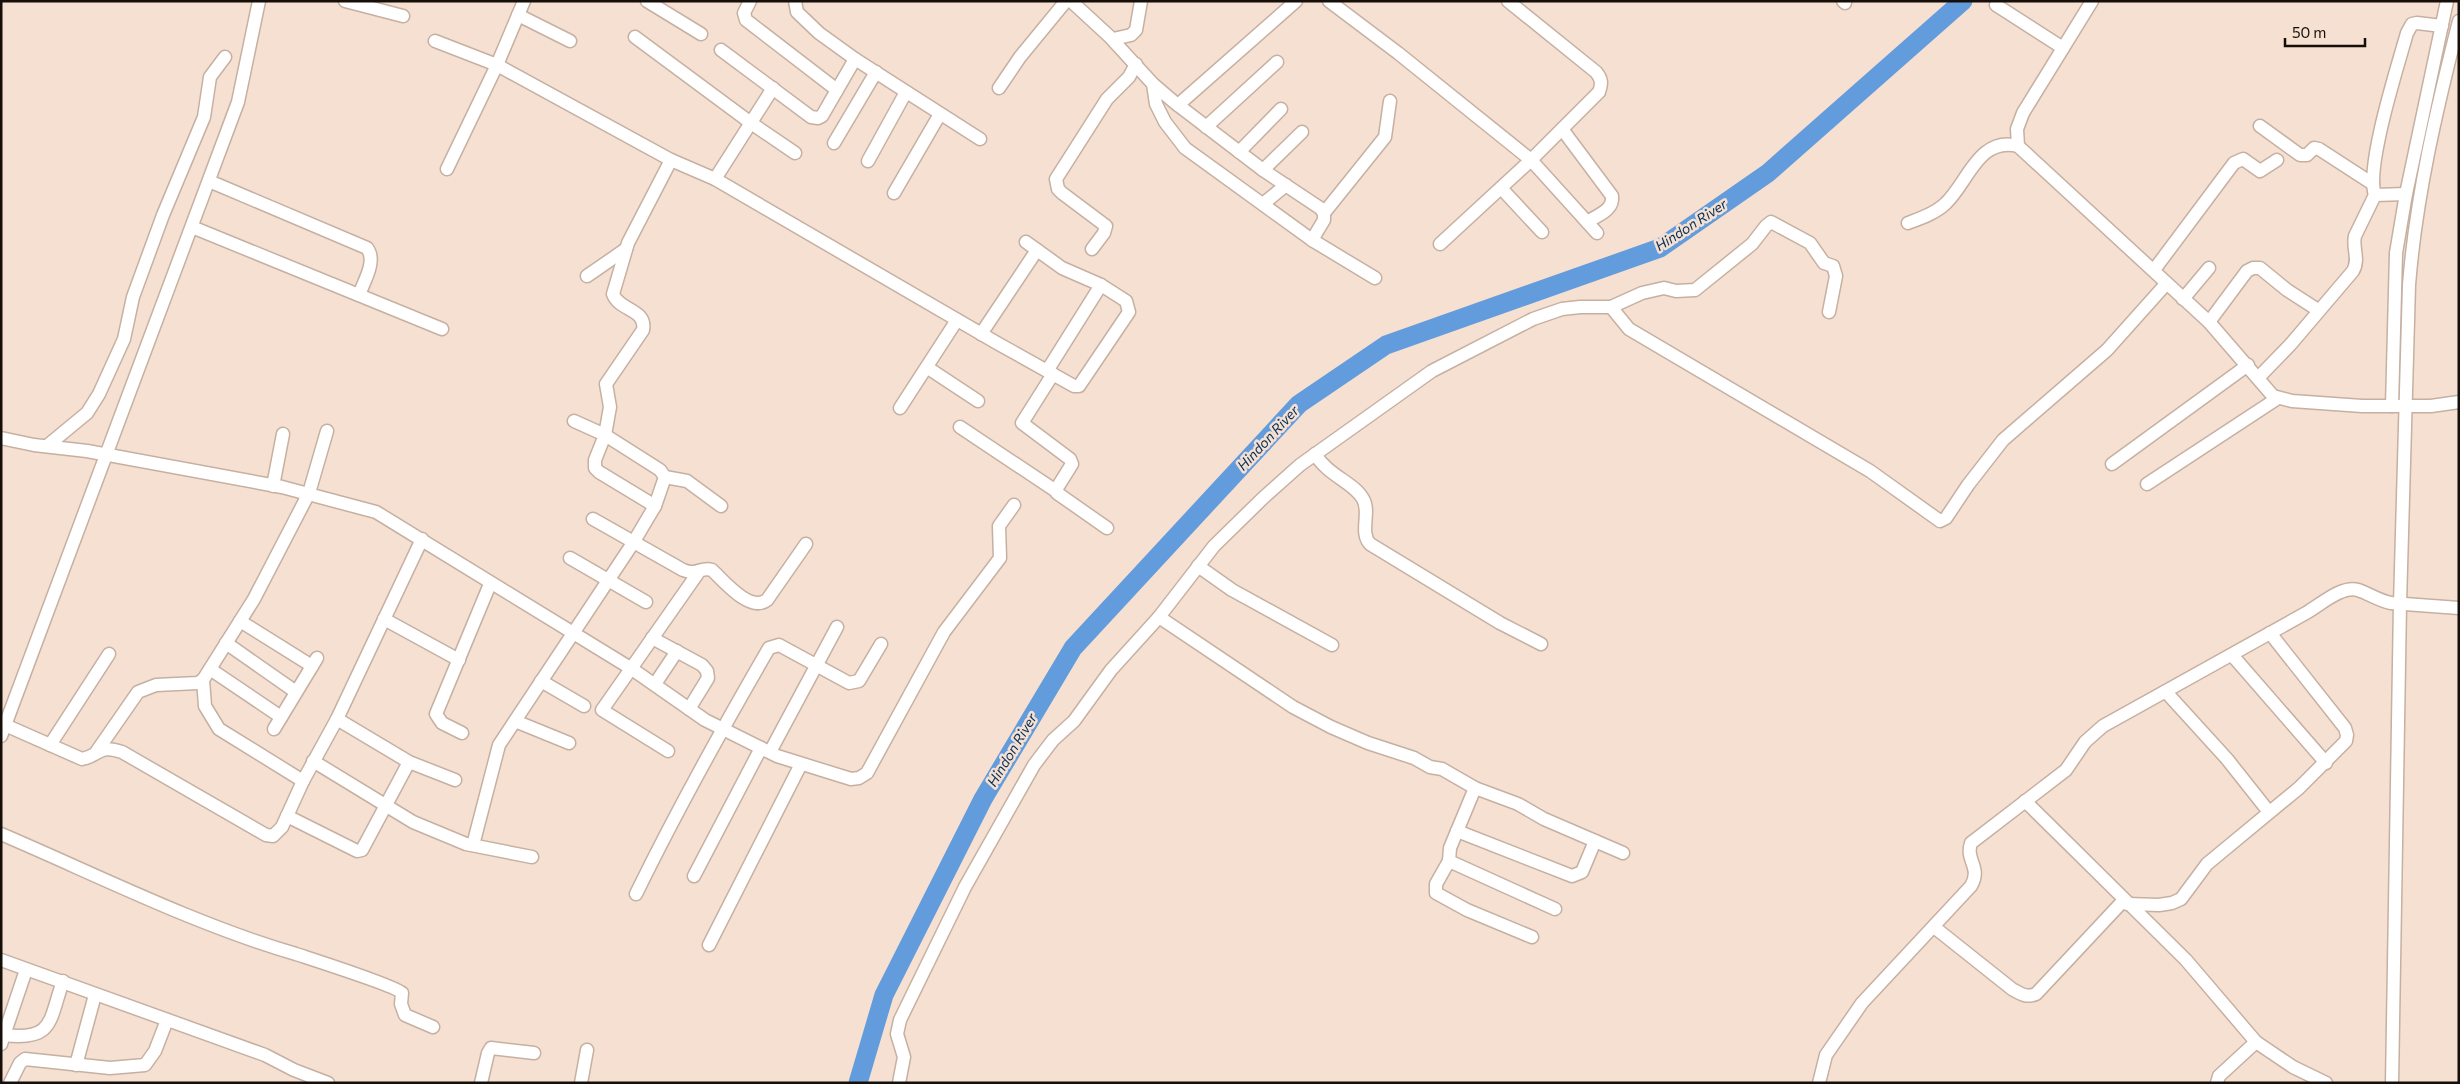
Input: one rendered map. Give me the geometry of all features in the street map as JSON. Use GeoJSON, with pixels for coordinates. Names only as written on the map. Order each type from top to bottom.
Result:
{"type":"FeatureCollection","features":[{"type":"Feature","properties":{"kind":"street"},"geometry":{"type":"LineString","coordinates":[[259,1],[238,102],[3,730],[50,745],[82,759],[89,757],[97,751],[138,692],[156,685],[198,683],[207,675],[254,599],[309,493],[327,431]]}},
{"type":"Feature","properties":{"kind":"street"},"geometry":{"type":"LineString","coordinates":[[345,1],[403,16]]}},
{"type":"Feature","properties":{"kind":"street"},"geometry":{"type":"LineString","coordinates":[[446,170],[497,65],[524,1]]}},
{"type":"Feature","properties":{"kind":"street"},"geometry":{"type":"LineString","coordinates":[[647,1],[701,34]]}},
{"type":"Feature","properties":{"kind":"street"},"geometry":{"type":"LineString","coordinates":[[750,1],[744,13],[746,20],[837,90]]}},
{"type":"Feature","properties":{"kind":"street"},"geometry":{"type":"LineString","coordinates":[[795,1],[797,12],[809,24],[855,59],[980,139]]}},
{"type":"Feature","properties":{"kind":"street"},"geometry":{"type":"LineString","coordinates":[[999,88],[1020,57],[1066,1]]}},
{"type":"Feature","properties":{"kind":"street"},"geometry":{"type":"LineString","coordinates":[[1071,1],[1136,64],[1153,84],[1178,105],[1263,170],[1286,184],[1324,213]]}},
{"type":"Feature","properties":{"kind":"street"},"geometry":{"type":"LineString","coordinates":[[1112,40],[1132,34],[1136,30],[1141,1]]}},
{"type":"Feature","properties":{"kind":"street"},"geometry":{"type":"LineString","coordinates":[[1178,105],[1296,1]]}},
{"type":"Feature","properties":{"kind":"street"},"geometry":{"type":"LineString","coordinates":[[1329,1],[1398,53],[1531,160],[1597,233]]}},
{"type":"Feature","properties":{"kind":"street"},"geometry":{"type":"LineString","coordinates":[[1440,244],[1531,160],[1599,92],[1601,85],[1600,77],[1508,1]]}},
{"type":"Feature","properties":{"kind":"street"},"geometry":{"type":"LineString","coordinates":[[2018,146],[2018,122],[2092,1]]}},
{"type":"Feature","properties":{"kind":"street"},"geometry":{"type":"LineString","coordinates":[[2392,1083],[2400,604],[2396,261],[2406,194],[2447,1]]}},
{"type":"Feature","properties":{"kind":"street"},"geometry":{"type":"LineString","coordinates":[[1996,5],[2062,48]]}},
{"type":"Feature","properties":{"kind":"street"},"geometry":{"type":"LineString","coordinates":[[518,15],[570,41]]}},
{"type":"Feature","properties":{"kind":"street"},"geometry":{"type":"LineString","coordinates":[[2398,406],[2412,246],[2459,21]]}},
{"type":"Feature","properties":{"kind":"street"},"geometry":{"type":"LineString","coordinates":[[2258,378],[2290,345],[2357,265],[2355,236],[2374,190],[2380,135],[2409,28],[2417,23],[2442,26]]}},
{"type":"Feature","properties":{"kind":"street"},"geometry":{"type":"LineString","coordinates":[[635,37],[750,123],[795,153]]}},
{"type":"Feature","properties":{"kind":"street"},"geometry":{"type":"LineString","coordinates":[[435,40],[497,65],[671,160],[715,179],[981,334],[1074,386],[1079,386],[1129,312],[1126,301],[1101,286],[1071,274],[1032,246],[981,334]]}},
{"type":"Feature","properties":{"kind":"street"},"geometry":{"type":"LineString","coordinates":[[721,50],[811,117],[818,118],[822,116],[855,59]]}},
{"type":"Feature","properties":{"kind":"street"},"geometry":{"type":"LineString","coordinates":[[47,446],[80,420],[99,394],[124,339],[133,297],[163,215],[204,117],[210,77],[225,57]]}},
{"type":"Feature","properties":{"kind":"street"},"geometry":{"type":"LineString","coordinates":[[1206,127],[1277,62]]}},
{"type":"Feature","properties":{"kind":"street"},"geometry":{"type":"LineString","coordinates":[[1092,249],[1104,233],[1106,226],[1062,193],[1058,189],[1056,179],[1107,99],[1129,76],[1136,64]]}},
{"type":"Feature","properties":{"kind":"street"},"geometry":{"type":"LineString","coordinates":[[834,143],[876,72]]}},
{"type":"Feature","properties":{"kind":"street"},"geometry":{"type":"LineString","coordinates":[[1153,84],[1156,104],[1165,122],[1185,148],[1312,240],[1375,278]]}},
{"type":"Feature","properties":{"kind":"street"},"geometry":{"type":"LineString","coordinates":[[715,179],[773,88]]}},
{"type":"Feature","properties":{"kind":"street"},"geometry":{"type":"LineString","coordinates":[[868,161],[906,92]]}},
{"type":"Feature","properties":{"kind":"street"},"geometry":{"type":"LineString","coordinates":[[1312,240],[1324,220],[1324,213],[1385,137],[1390,101]]}},
{"type":"Feature","properties":{"kind":"street"},"geometry":{"type":"LineString","coordinates":[[1240,152],[1281,109]]}},
{"type":"Feature","properties":{"kind":"street"},"geometry":{"type":"LineString","coordinates":[[894,192],[940,114]]}},
{"type":"Feature","properties":{"kind":"street"},"geometry":{"type":"LineString","coordinates":[[2260,126],[2300,155],[2307,155],[2314,148],[2319,149],[2374,190],[2406,194]]}},
{"type":"Feature","properties":{"kind":"street"},"geometry":{"type":"LineString","coordinates":[[1562,129],[1612,196],[1610,207],[1587,222]]}},
{"type":"Feature","properties":{"kind":"street"},"geometry":{"type":"LineString","coordinates":[[1263,170],[1302,132]]}},
{"type":"Feature","properties":{"kind":"street"},"geometry":{"type":"LineString","coordinates":[[1908,223],[1935,212],[1946,203],[1981,156],[1989,149],[2001,144],[2018,146],[2209,322],[2248,365],[2267,391],[2278,398],[2292,401],[2398,406],[2431,406],[2459,402]]}},
{"type":"Feature","properties":{"kind":"street"},"geometry":{"type":"LineString","coordinates":[[2154,270],[2234,163],[2243,159],[2260,170],[2276,160]]}},
{"type":"Feature","properties":{"kind":"street"},"geometry":{"type":"LineString","coordinates":[[654,506],[599,472],[595,468],[595,460],[605,435],[611,400],[606,384],[643,330],[644,323],[640,316],[616,301],[613,294],[626,249],[671,160]]}},
{"type":"Feature","properties":{"kind":"street"},"geometry":{"type":"LineString","coordinates":[[209,181],[367,248],[371,255],[371,261],[359,295]]}},
{"type":"Feature","properties":{"kind":"street"},"geometry":{"type":"LineString","coordinates":[[1263,204],[1286,184]]}},
{"type":"Feature","properties":{"kind":"street"},"geometry":{"type":"LineString","coordinates":[[1501,188],[1542,232]]}},
{"type":"Feature","properties":{"kind":"street"},"geometry":{"type":"LineString","coordinates":[[899,1083],[904,1056],[897,1034],[900,1020],[979,860],[1034,764],[1074,721],[1111,670],[1159,617],[1227,531],[1300,465],[1432,371],[1532,319],[1562,309],[1580,306],[1612,307],[1652,290],[1664,288],[1676,291],[1695,290],[1752,244],[1771,222],[1810,243],[1824,263],[1833,266],[1836,276],[1829,312]]}},
{"type":"Feature","properties":{"kind":"street"},"geometry":{"type":"LineString","coordinates":[[192,226],[442,329]]}},
{"type":"Feature","properties":{"kind":"street"},"geometry":{"type":"LineString","coordinates":[[587,276],[626,249]]}},
{"type":"Feature","properties":{"kind":"street"},"geometry":{"type":"LineString","coordinates":[[2183,299],[2209,268]]}},
{"type":"Feature","properties":{"kind":"street"},"geometry":{"type":"LineString","coordinates":[[2209,322],[2247,272],[2253,268],[2260,268],[2287,290],[2318,310]]}},
{"type":"Feature","properties":{"kind":"street"},"geometry":{"type":"LineString","coordinates":[[1612,307],[1629,329],[1870,471],[1940,521],[1946,518],[1968,485],[2004,440],[2107,350],[2166,284]]}},
{"type":"Feature","properties":{"kind":"street"},"geometry":{"type":"LineString","coordinates":[[1056,492],[1071,469],[1070,459],[1022,423],[1101,286]]}},
{"type":"Feature","properties":{"kind":"street"},"geometry":{"type":"LineString","coordinates":[[900,408],[928,368],[957,320]]}},
{"type":"Feature","properties":{"kind":"street"},"geometry":{"type":"LineString","coordinates":[[2112,464],[2248,365]]}},
{"type":"Feature","properties":{"kind":"street"},"geometry":{"type":"LineString","coordinates":[[928,368],[978,401]]}},
{"type":"Feature","properties":{"kind":"street"},"geometry":{"type":"LineString","coordinates":[[2147,484],[2278,398]]}},
{"type":"Feature","properties":{"kind":"street"},"geometry":{"type":"LineString","coordinates":[[574,421],[605,435],[660,470],[666,477],[687,481],[721,506]]}},
{"type":"Feature","properties":{"kind":"street"},"geometry":{"type":"LineString","coordinates":[[960,427],[1107,528]]}},
{"type":"Feature","properties":{"kind":"street"},"geometry":{"type":"LineString","coordinates":[[273,486],[283,434]]}},
{"type":"Feature","properties":{"kind":"street"},"geometry":{"type":"LineString","coordinates":[[1,438],[309,493],[376,512],[422,539],[490,584],[632,669],[689,709],[722,729],[765,750],[851,779],[860,778],[867,773],[944,632],[1000,558],[999,526],[1014,505]]}},
{"type":"Feature","properties":{"kind":"street"},"geometry":{"type":"LineString","coordinates":[[1315,454],[1324,468],[1362,497],[1366,511],[1366,537],[1370,544],[1500,623],[1541,644]]}},
{"type":"Feature","properties":{"kind":"street"},"geometry":{"type":"LineString","coordinates":[[473,845],[499,745],[633,543],[654,506],[666,477]]}},
{"type":"Feature","properties":{"kind":"street"},"geometry":{"type":"LineString","coordinates":[[593,519],[683,570],[698,573]]}},
{"type":"Feature","properties":{"kind":"street"},"geometry":{"type":"LineString","coordinates":[[97,751],[111,748],[122,752],[266,835],[272,836],[278,832],[287,816],[303,781],[337,719],[422,539]]}},
{"type":"Feature","properties":{"kind":"street"},"geometry":{"type":"LineString","coordinates":[[668,751],[602,710],[698,573],[705,569],[712,570],[747,600],[762,604],[806,544]]}},
{"type":"Feature","properties":{"kind":"street"},"geometry":{"type":"LineString","coordinates":[[570,558],[646,602]]}},
{"type":"Feature","properties":{"kind":"street"},"geometry":{"type":"LineString","coordinates":[[1198,566],[1243,597],[1332,645]]}},
{"type":"Feature","properties":{"kind":"street"},"geometry":{"type":"LineString","coordinates":[[462,733],[442,723],[436,714],[490,584]]}},
{"type":"Feature","properties":{"kind":"street"},"geometry":{"type":"LineString","coordinates":[[1819,1083],[1826,1055],[1862,1002],[1934,927],[1975,880],[1975,866],[1968,850],[1971,843],[2066,770],[2085,742],[2103,726],[2338,593],[2349,589],[2361,591],[2380,601],[2459,608],[2459,613]]}},
{"type":"Feature","properties":{"kind":"street"},"geometry":{"type":"LineString","coordinates":[[1159,617],[1293,707],[1368,743],[1414,758],[1430,767],[1442,769],[1475,788],[1518,804],[1544,819],[1624,853]]}},
{"type":"Feature","properties":{"kind":"street"},"geometry":{"type":"LineString","coordinates":[[384,619],[458,660]]}},
{"type":"Feature","properties":{"kind":"street"},"geometry":{"type":"LineString","coordinates":[[240,620],[315,662],[274,729]]}},
{"type":"Feature","properties":{"kind":"street"},"geometry":{"type":"LineString","coordinates":[[694,876],[837,627]]}},
{"type":"Feature","properties":{"kind":"street"},"geometry":{"type":"LineString","coordinates":[[2125,902],[2159,905],[2181,899],[2206,864],[2326,763],[2346,741],[2345,728],[2270,633]]}},
{"type":"Feature","properties":{"kind":"street"},"geometry":{"type":"LineString","coordinates":[[652,638],[677,651],[707,671],[708,678],[689,709]]}},
{"type":"Feature","properties":{"kind":"street"},"geometry":{"type":"LineString","coordinates":[[226,643],[296,692]]}},
{"type":"Feature","properties":{"kind":"street"},"geometry":{"type":"LineString","coordinates":[[636,894],[683,799],[769,648],[779,645],[849,683],[855,684],[859,682],[881,644]]}},
{"type":"Feature","properties":{"kind":"street"},"geometry":{"type":"LineString","coordinates":[[655,684],[677,651]]}},
{"type":"Feature","properties":{"kind":"street"},"geometry":{"type":"LineString","coordinates":[[50,745],[109,654]]}},
{"type":"Feature","properties":{"kind":"street"},"geometry":{"type":"LineString","coordinates":[[2232,654],[2326,763]]}},
{"type":"Feature","properties":{"kind":"street"},"geometry":{"type":"LineString","coordinates":[[207,675],[282,717]]}},
{"type":"Feature","properties":{"kind":"street"},"geometry":{"type":"LineString","coordinates":[[207,675],[206,706],[219,729],[303,781]]}},
{"type":"Feature","properties":{"kind":"street"},"geometry":{"type":"LineString","coordinates":[[541,681],[584,706]]}},
{"type":"Feature","properties":{"kind":"street"},"geometry":{"type":"LineString","coordinates":[[2166,692],[2228,759],[2269,812]]}},
{"type":"Feature","properties":{"kind":"street"},"geometry":{"type":"LineString","coordinates":[[337,719],[409,762],[455,780]]}},
{"type":"Feature","properties":{"kind":"street"},"geometry":{"type":"LineString","coordinates":[[515,721],[569,743]]}},
{"type":"Feature","properties":{"kind":"street"},"geometry":{"type":"LineString","coordinates":[[314,761],[413,822],[473,845],[532,857]]}},
{"type":"Feature","properties":{"kind":"street"},"geometry":{"type":"LineString","coordinates":[[287,816],[360,852],[364,849],[409,762]]}},
{"type":"Feature","properties":{"kind":"street"},"geometry":{"type":"LineString","coordinates":[[709,945],[802,764]]}},
{"type":"Feature","properties":{"kind":"street"},"geometry":{"type":"LineString","coordinates":[[1475,788],[1448,856],[1449,861],[1436,884],[1436,893],[1467,910],[1532,937]]}},
{"type":"Feature","properties":{"kind":"street"},"geometry":{"type":"LineString","coordinates":[[2025,801],[2125,902],[2186,960],[2256,1042],[2293,1067],[2326,1083]]}},
{"type":"Feature","properties":{"kind":"street"},"geometry":{"type":"LineString","coordinates":[[1457,831],[1572,876],[1582,872],[1595,841]]}},
{"type":"Feature","properties":{"kind":"street"},"geometry":{"type":"LineString","coordinates":[[1,834],[214,927],[359,977],[390,985],[402,993],[401,1004],[405,1015],[433,1027]]}},
{"type":"Feature","properties":{"kind":"street"},"geometry":{"type":"LineString","coordinates":[[1449,861],[1460,868],[1555,909]]}},
{"type":"Feature","properties":{"kind":"street"},"geometry":{"type":"LineString","coordinates":[[1934,927],[2012,988],[2023,995],[2030,996],[2036,994],[2125,902]]}},
{"type":"Feature","properties":{"kind":"street"},"geometry":{"type":"LineString","coordinates":[[1,960],[265,1055],[294,1070],[328,1083]]}},
{"type":"Feature","properties":{"kind":"street"},"geometry":{"type":"LineString","coordinates":[[26,970],[3,1040],[43,1032],[48,1026],[63,981]]}},
{"type":"Feature","properties":{"kind":"street"},"geometry":{"type":"LineString","coordinates":[[76,1065],[95,995]]}},
{"type":"Feature","properties":{"kind":"street"},"geometry":{"type":"LineString","coordinates":[[10,1083],[20,1063],[25,1058],[110,1068],[145,1064],[155,1051],[167,1020]]}},
{"type":"Feature","properties":{"kind":"street"},"geometry":{"type":"LineString","coordinates":[[2216,1083],[2219,1076],[2256,1042]]}},
{"type":"Feature","properties":{"kind":"street"},"geometry":{"type":"LineString","coordinates":[[481,1083],[488,1053],[491,1048],[534,1053]]}},
{"type":"Feature","properties":{"kind":"street"},"geometry":{"type":"LineString","coordinates":[[581,1083],[586,1050]]}},
{"type":"Feature","properties":{"kind":"street"},"geometry":{"type":"LineString","coordinates":[[289,1083],[294,1070]]}},
{"type":"Feature","properties":{"kind":"waterway","name":"Hindon River"},"geometry":{"type":"LineString","coordinates":[[858,1083],[884,995],[983,799],[1073,648],[1299,404],[1386,345],[1660,248],[1768,173],[1963,1]]}}]}
